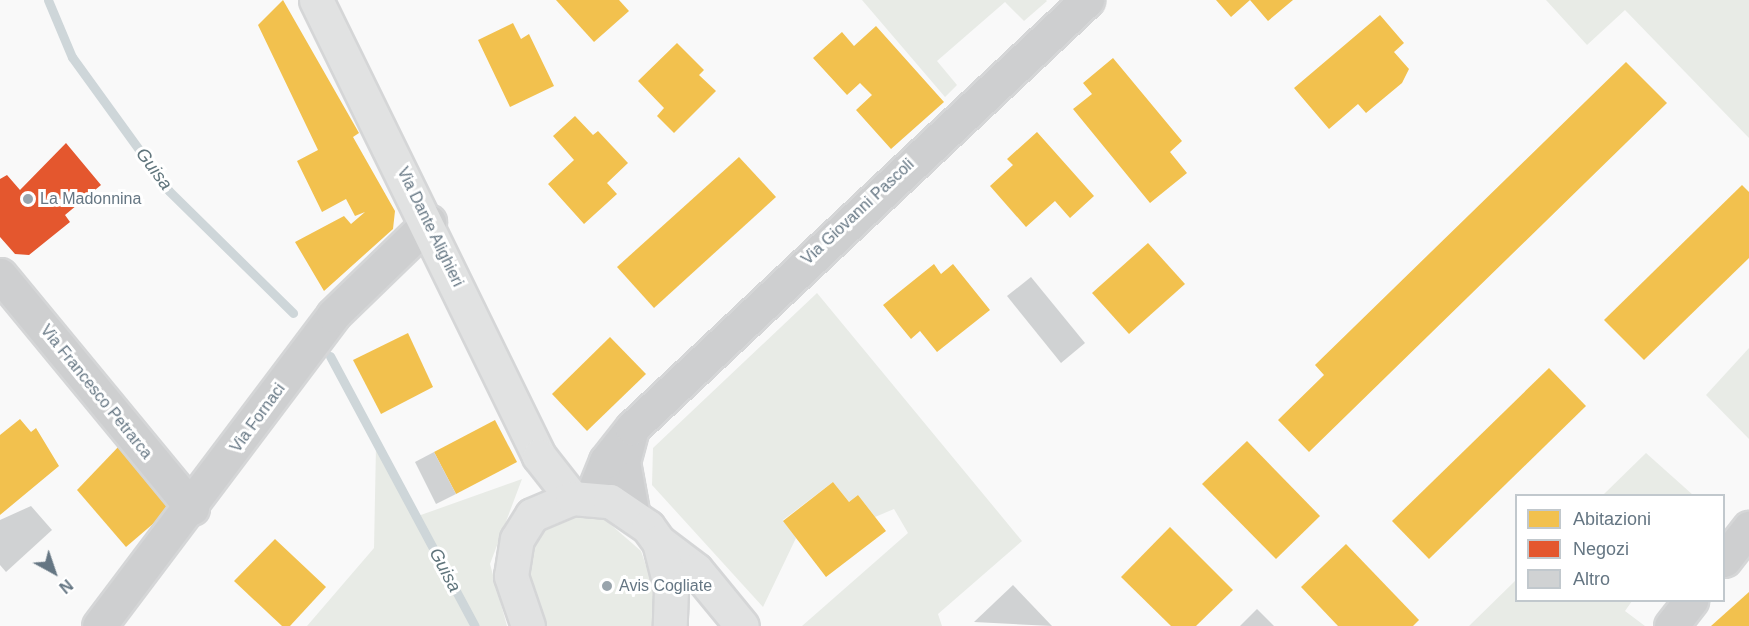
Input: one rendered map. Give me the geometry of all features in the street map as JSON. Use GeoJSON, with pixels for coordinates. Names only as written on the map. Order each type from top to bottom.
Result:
{"type":"FeatureCollection","features":[{"type":"Feature","properties":{"kind":"street","name":"Via Dante Alighieri"},"geometry":{"type":"LineString","coordinates":[[316,0],[429,222],[539,456],[582,498]]}},
{"type":"Feature","properties":{"kind":"street","name":"Via Giovanni Pascoli"},"geometry":{"type":"LineString","coordinates":[[582,498],[606,461],[632,428],[1087,0]]}},
{"type":"Feature","properties":{"kind":"street","name":"Via Fornaci"},"geometry":{"type":"LineString","coordinates":[[99,626],[192,508],[333,315],[429,222]]}},
{"type":"Feature","properties":{"kind":"street","name":"Via Francesco Petrarca"},"geometry":{"type":"LineString","coordinates":[[0,275],[192,508]]}},
{"type":"Feature","properties":{"kind":"street"},"geometry":{"type":"LineString","coordinates":[[632,428],[623,462],[632,511],[659,542],[696,570],[741,626]]}},
{"type":"Feature","properties":{"kind":"street"},"geometry":{"type":"LineString","coordinates":[[528,626],[511,576],[518,539],[532,515],[539,456]]}},
{"type":"Feature","properties":{"kind":"street"},"geometry":{"type":"LineString","coordinates":[[532,515],[582,498],[632,511]]}},
{"type":"Feature","properties":{"kind":"street"},"geometry":{"type":"LineString","coordinates":[[1725,559],[1749,528]]}},
{"type":"Feature","properties":{"kind":"street"},"geometry":{"type":"LineString","coordinates":[[659,542],[671,589],[670,626]]}},
{"type":"Feature","properties":{"kind":"street"},"geometry":{"type":"LineString","coordinates":[[1671,626],[1689,602]]}},
{"type":"Feature","properties":{"kind":"shaded area"},"geometry":{"type":"Polygon","coordinates":[[[862,0],[1047,1],[1024,21],[1005,2],[937,61],[957,85],[945,97],[862,0]]]}},
{"type":"Feature","properties":{"kind":"shaded area"},"geometry":{"type":"Polygon","coordinates":[[[1546,0],[1749,0],[1749,138],[1625,10],[1587,45],[1546,0]]]}},
{"type":"Feature","properties":{"kind":"shaded area"},"geometry":{"type":"Polygon","coordinates":[[[817,293],[1022,541],[938,614],[942,626],[802,626],[908,533],[894,509],[875,517],[858,495],[849,502],[833,482],[783,520],[796,538],[763,607],[652,485],[653,448],[817,293]]]}},
{"type":"Feature","properties":{"kind":"shaded area"},"geometry":{"type":"Polygon","coordinates":[[[1749,348],[1749,439],[1706,395],[1749,348]]]}},
{"type":"Feature","properties":{"kind":"shaded area"},"geometry":{"type":"Polygon","coordinates":[[[376,446],[418,516],[522,479],[490,564],[507,626],[307,626],[374,548],[376,446]]]}},
{"type":"Feature","properties":{"kind":"shaded area"},"geometry":{"type":"Polygon","coordinates":[[[1646,453],[1692,494],[1604,494],[1646,453]]]}},
{"type":"Feature","properties":{"kind":"shaded area"},"geometry":{"type":"Polygon","coordinates":[[[576,513],[602,517],[641,551],[655,592],[654,626],[545,626],[539,619],[527,592],[528,548],[542,528],[576,513]]]}},
{"type":"Feature","properties":{"kind":"shaded area"},"geometry":{"type":"Polygon","coordinates":[[[1515,581],[1515,602],[1631,602],[1625,611],[1645,626],[1469,626],[1515,581]]]}},
{"type":"Feature","properties":{"kind":"building: Abitazioni"},"geometry":{"type":"Polygon","coordinates":[[[283,0],[359,133],[353,137],[395,211],[393,229],[324,291],[295,242],[344,216],[351,224],[365,212],[355,216],[346,199],[322,212],[297,161],[318,150],[258,25],[283,0]]]}},
{"type":"Feature","properties":{"kind":"building: Abitazioni"},"geometry":{"type":"Polygon","coordinates":[[[556,0],[619,0],[629,11],[594,42],[556,0]]]}},
{"type":"Feature","properties":{"kind":"building: Abitazioni"},"geometry":{"type":"Polygon","coordinates":[[[1216,0],[1250,0],[1231,17],[1216,0]]]}},
{"type":"Feature","properties":{"kind":"building: Abitazioni"},"geometry":{"type":"Polygon","coordinates":[[[1250,0],[1293,0],[1268,21],[1250,0]]]}},
{"type":"Feature","properties":{"kind":"building: Abitazioni"},"geometry":{"type":"Polygon","coordinates":[[[1380,15],[1404,43],[1394,52],[1409,69],[1402,83],[1366,113],[1358,104],[1329,129],[1294,88],[1380,15]]]}},
{"type":"Feature","properties":{"kind":"building: Abitazioni"},"geometry":{"type":"Polygon","coordinates":[[[513,23],[521,39],[529,34],[554,86],[510,107],[478,40],[513,23]]]}},
{"type":"Feature","properties":{"kind":"building: Abitazioni"},"geometry":{"type":"Polygon","coordinates":[[[876,26],[944,102],[891,149],[856,110],[872,95],[860,83],[847,95],[813,58],[842,32],[854,46],[876,26]]]}},
{"type":"Feature","properties":{"kind":"building: Abitazioni"},"geometry":{"type":"Polygon","coordinates":[[[677,43],[704,70],[699,75],[716,91],[674,133],[657,116],[664,108],[638,81],[677,43]]]}},
{"type":"Feature","properties":{"kind":"building: Abitazioni"},"geometry":{"type":"Polygon","coordinates":[[[1113,58],[1182,141],[1170,152],[1187,173],[1150,203],[1073,109],[1092,94],[1083,83],[1113,58]]]}},
{"type":"Feature","properties":{"kind":"building: Abitazioni"},"geometry":{"type":"Polygon","coordinates":[[[1626,62],[1667,103],[1309,452],[1278,420],[1324,375],[1315,365],[1626,62]]]}},
{"type":"Feature","properties":{"kind":"building: Abitazioni"},"geometry":{"type":"Polygon","coordinates":[[[575,116],[593,135],[598,131],[628,163],[607,183],[617,194],[584,224],[548,184],[574,160],[553,136],[575,116]]]}},
{"type":"Feature","properties":{"kind":"building: Abitazioni"},"geometry":{"type":"Polygon","coordinates":[[[1037,132],[1094,196],[1070,218],[1055,201],[1026,227],[990,186],[1013,165],[1007,159],[1037,132]]]}},
{"type":"Feature","properties":{"kind":"building: Abitazioni"},"geometry":{"type":"Polygon","coordinates":[[[739,157],[776,197],[654,308],[617,267],[739,157]]]}},
{"type":"Feature","properties":{"kind":"building: Abitazioni"},"geometry":{"type":"Polygon","coordinates":[[[1742,185],[1749,192],[1749,258],[1644,360],[1604,320],[1742,185]]]}},
{"type":"Feature","properties":{"kind":"building: Abitazioni"},"geometry":{"type":"Polygon","coordinates":[[[1148,243],[1185,284],[1129,334],[1092,293],[1148,243]]]}},
{"type":"Feature","properties":{"kind":"building: Abitazioni"},"geometry":{"type":"Polygon","coordinates":[[[934,264],[941,274],[953,264],[990,310],[937,352],[920,331],[911,339],[883,305],[934,264]]]}},
{"type":"Feature","properties":{"kind":"building: Abitazioni"},"geometry":{"type":"Polygon","coordinates":[[[408,333],[433,387],[381,414],[353,360],[408,333]]]}},
{"type":"Feature","properties":{"kind":"building: Abitazioni"},"geometry":{"type":"Polygon","coordinates":[[[610,337],[646,374],[587,431],[552,394],[610,337]]]}},
{"type":"Feature","properties":{"kind":"building: Abitazioni"},"geometry":{"type":"Polygon","coordinates":[[[1549,368],[1586,406],[1429,559],[1392,521],[1549,368]]]}},
{"type":"Feature","properties":{"kind":"building: Abitazioni"},"geometry":{"type":"Polygon","coordinates":[[[20,419],[31,432],[36,428],[59,466],[0,515],[0,435],[20,419]]]}},
{"type":"Feature","properties":{"kind":"building: Abitazioni"},"geometry":{"type":"Polygon","coordinates":[[[495,420],[517,462],[456,494],[434,452],[495,420]]]}},
{"type":"Feature","properties":{"kind":"building: Abitazioni"},"geometry":{"type":"Polygon","coordinates":[[[1247,441],[1320,516],[1276,559],[1202,484],[1247,441]]]}},
{"type":"Feature","properties":{"kind":"building: Abitazioni"},"geometry":{"type":"Polygon","coordinates":[[[121,444],[175,505],[126,547],[77,490],[121,444]]]}},
{"type":"Feature","properties":{"kind":"building: Abitazioni"},"geometry":{"type":"Polygon","coordinates":[[[833,482],[849,502],[858,495],[886,531],[826,577],[783,521],[833,482]]]}},
{"type":"Feature","properties":{"kind":"building: Abitazioni"},"geometry":{"type":"Polygon","coordinates":[[[1170,527],[1233,590],[1196,626],[1171,626],[1121,577],[1170,527]]]}},
{"type":"Feature","properties":{"kind":"building: Abitazioni"},"geometry":{"type":"Polygon","coordinates":[[[275,539],[326,587],[290,626],[282,626],[234,581],[275,539]]]}},
{"type":"Feature","properties":{"kind":"building: Abitazioni"},"geometry":{"type":"Polygon","coordinates":[[[1346,544],[1419,620],[1413,626],[1338,626],[1301,587],[1346,544]]]}},
{"type":"Feature","properties":{"kind":"building: Abitazioni"},"geometry":{"type":"Polygon","coordinates":[[[1749,592],[1749,626],[1711,626],[1749,592]]]}},
{"type":"Feature","properties":{"kind":"building: Negozi"},"geometry":{"type":"Polygon","coordinates":[[[66,143],[101,185],[65,215],[70,222],[29,255],[15,254],[0,237],[0,179],[7,175],[20,190],[66,143]]]}},
{"type":"Feature","properties":{"kind":"building: Altro"},"geometry":{"type":"Polygon","coordinates":[[[1031,277],[1085,343],[1061,363],[1007,296],[1031,277]]]}},
{"type":"Feature","properties":{"kind":"building: Altro"},"geometry":{"type":"Polygon","coordinates":[[[434,452],[456,494],[436,504],[415,462],[434,452]]]}},
{"type":"Feature","properties":{"kind":"building: Altro"},"geometry":{"type":"Polygon","coordinates":[[[31,506],[52,530],[6,572],[0,565],[0,520],[31,506]]]}},
{"type":"Feature","properties":{"kind":"building: Altro"},"geometry":{"type":"Polygon","coordinates":[[[1013,585],[1052,626],[974,622],[1013,585]]]}},
{"type":"Feature","properties":{"kind":"building: Altro"},"geometry":{"type":"Polygon","coordinates":[[[1257,609],[1274,626],[1240,626],[1257,609]]]}},
{"type":"Feature","properties":{"kind":"waterway","name":"Guisa"},"geometry":{"type":"LineString","coordinates":[[48,0],[72,57],[169,191],[293,313]]}},
{"type":"Feature","properties":{"kind":"waterway","name":"Guisa"},"geometry":{"type":"LineString","coordinates":[[330,356],[475,626]]}},
{"type":"Feature","properties":{"kind":"place","name":"La Madonnina"},"geometry":{"type":"Point","coordinates":[28,199]}},
{"type":"Feature","properties":{"kind":"place","name":"Avis Cogliate"},"geometry":{"type":"Point","coordinates":[607,586]}}]}
